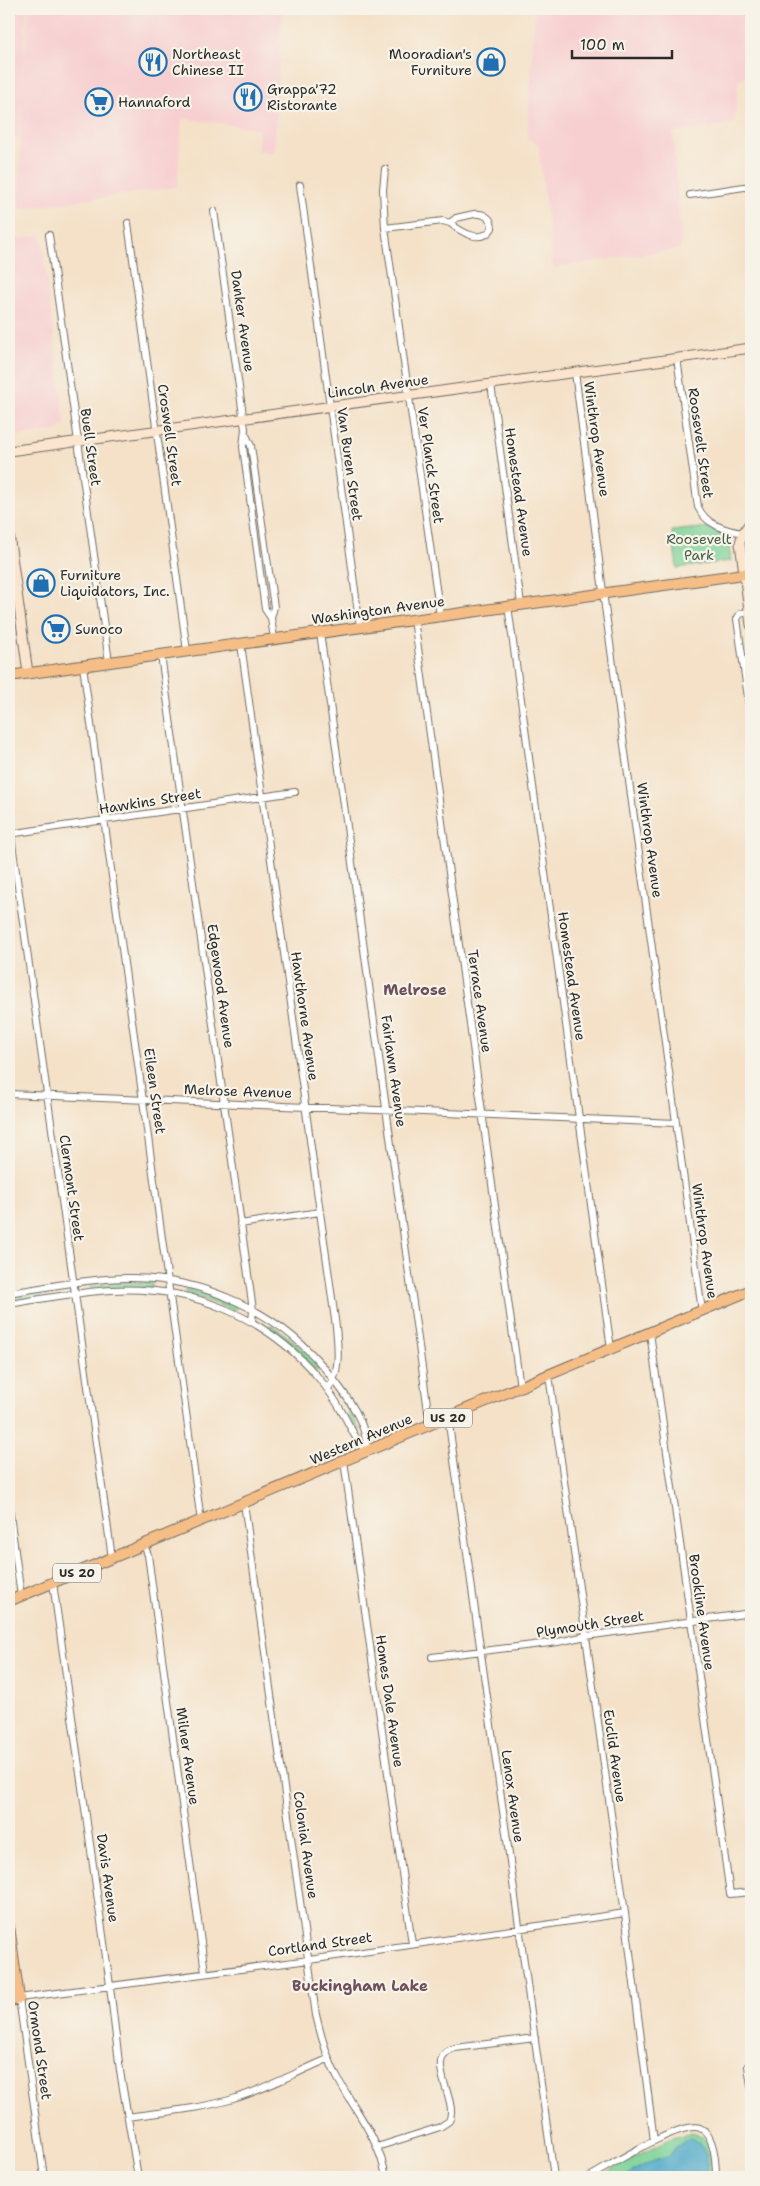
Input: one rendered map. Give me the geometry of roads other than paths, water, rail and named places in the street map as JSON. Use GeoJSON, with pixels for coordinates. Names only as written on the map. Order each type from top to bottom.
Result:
{"type":"FeatureCollection","features":[{"type":"Feature","properties":{"kind":"main road","name":"Washington Avenue"},"geometry":{"type":"LineString","coordinates":[[9,676],[747,573]]}},
{"type":"Feature","properties":{"kind":"main road","name":"Western Avenue"},"geometry":{"type":"LineString","coordinates":[[9,1601],[751,1290]]}},
{"type":"Feature","properties":{"kind":"main road","name":"Ormond Street"},"geometry":{"type":"LineString","coordinates":[[9,1926],[12,1999]]}},
{"type":"Feature","properties":{"kind":"street","name":"Ver Planck Street"},"geometry":{"type":"LineString","coordinates":[[385,168],[383,190],[385,228],[440,616]]}},
{"type":"Feature","properties":{"kind":"street","name":"Van Buren Street"},"geometry":{"type":"LineString","coordinates":[[300,185],[360,627]]}},
{"type":"Feature","properties":{"kind":"street"},"geometry":{"type":"LineString","coordinates":[[690,195],[751,186]]}},
{"type":"Feature","properties":{"kind":"street","name":"Danker Avenue"},"geometry":{"type":"LineString","coordinates":[[214,211],[246,435],[251,446],[274,607],[271,618],[274,639]]}},
{"type":"Feature","properties":{"kind":"street"},"geometry":{"type":"LineString","coordinates":[[385,228],[443,221],[450,223],[465,233],[478,236],[488,234],[492,226],[488,218],[478,213],[456,218],[450,223]]}},
{"type":"Feature","properties":{"kind":"street","name":"Croswell Street"},"geometry":{"type":"LineString","coordinates":[[128,223],[187,651]]}},
{"type":"Feature","properties":{"kind":"street","name":"Buell Street"},"geometry":{"type":"LineString","coordinates":[[49,234],[108,662]]}},
{"type":"Feature","properties":{"kind":"street","name":"Lincoln Avenue"},"geometry":{"type":"LineString","coordinates":[[9,451],[751,348]]}},
{"type":"Feature","properties":{"kind":"street","name":"Roosevelt Street"},"geometry":{"type":"LineString","coordinates":[[677,358],[698,507],[704,517],[715,524],[743,533]]}},
{"type":"Feature","properties":{"kind":"street","name":"Winthrop Avenue"},"geometry":{"type":"LineString","coordinates":[[575,372],[702,1311]]}},
{"type":"Feature","properties":{"kind":"street","name":"Homestead Avenue"},"geometry":{"type":"LineString","coordinates":[[491,384],[521,604]]}},
{"type":"Feature","properties":{"kind":"street","name":"Danker Avenue"},"geometry":{"type":"LineString","coordinates":[[246,435],[243,447],[265,609],[271,618]]}},
{"type":"Feature","properties":{"kind":"street"},"geometry":{"type":"LineString","coordinates":[[751,521],[743,533],[740,546],[747,573],[751,625]]}},
{"type":"Feature","properties":{"kind":"street"},"geometry":{"type":"LineString","coordinates":[[254,527],[262,526]]}},
{"type":"Feature","properties":{"kind":"street"},"geometry":{"type":"LineString","coordinates":[[9,534],[28,673]]}},
{"type":"Feature","properties":{"kind":"street","name":"Homestead Avenue"},"geometry":{"type":"LineString","coordinates":[[508,606],[611,1349]]}},
{"type":"Feature","properties":{"kind":"street"},"geometry":{"type":"LineString","coordinates":[[750,611],[739,614],[737,619],[751,719]]}},
{"type":"Feature","properties":{"kind":"street","name":"Terrace Avenue"},"geometry":{"type":"LineString","coordinates":[[414,619],[520,1387]]}},
{"type":"Feature","properties":{"kind":"street","name":"Fairlawn Avenue"},"geometry":{"type":"LineString","coordinates":[[320,632],[426,1402],[431,1424]]}},
{"type":"Feature","properties":{"kind":"street","name":"Hawthorne Avenue"},"geometry":{"type":"LineString","coordinates":[[241,644],[338,1351],[334,1380],[328,1390]]}},
{"type":"Feature","properties":{"kind":"street","name":"Edgewood Avenue"},"geometry":{"type":"LineString","coordinates":[[161,655],[225,1103],[253,1310],[252,1321]]}},
{"type":"Feature","properties":{"kind":"street","name":"Eileen Street"},"geometry":{"type":"LineString","coordinates":[[83,666],[202,1521]]}},
{"type":"Feature","properties":{"kind":"street","name":"Hawkins Street"},"geometry":{"type":"LineString","coordinates":[[10,834],[295,792]]}},
{"type":"Feature","properties":{"kind":"street","name":"Clermont Street"},"geometry":{"type":"LineString","coordinates":[[9,822],[112,1558]]}},
{"type":"Feature","properties":{"kind":"street","name":"Melrose Avenue"},"geometry":{"type":"LineString","coordinates":[[9,1094],[676,1123]]}},
{"type":"Feature","properties":{"kind":"street"},"geometry":{"type":"LineString","coordinates":[[240,1224],[320,1212]]}},
{"type":"Feature","properties":{"kind":"street"},"geometry":{"type":"LineString","coordinates":[[9,1292],[125,1278],[169,1281],[216,1293],[253,1310],[297,1340],[334,1380],[363,1428],[367,1439],[367,1452]]}},
{"type":"Feature","properties":{"kind":"street"},"geometry":{"type":"LineString","coordinates":[[9,1304],[129,1289],[170,1293],[210,1303],[252,1321],[288,1347],[328,1390],[357,1443],[367,1452]]}},
{"type":"Feature","properties":{"kind":"street","name":"Brookline Avenue"},"geometry":{"type":"LineString","coordinates":[[650,1333],[730,1894],[751,1892]]}},
{"type":"Feature","properties":{"kind":"street","name":"Euclid Avenue"},"geometry":{"type":"LineString","coordinates":[[549,1375],[654,2141]]}},
{"type":"Feature","properties":{"kind":"street","name":"Lenox Avenue"},"geometry":{"type":"LineString","coordinates":[[448,1417],[554,2177]]}},
{"type":"Feature","properties":{"kind":"street","name":"Homes Dale Avenue"},"geometry":{"type":"LineString","coordinates":[[344,1461],[412,1944]]}},
{"type":"Feature","properties":{"kind":"street","name":"Colonial Avenue"},"geometry":{"type":"LineString","coordinates":[[244,1503],[316,2015],[328,2059],[340,2083],[370,2130],[386,2177]]}},
{"type":"Feature","properties":{"kind":"street"},"geometry":{"type":"LineString","coordinates":[[9,1507],[21,1596]]}},
{"type":"Feature","properties":{"kind":"street","name":"Milner Avenue"},"geometry":{"type":"LineString","coordinates":[[144,1544],[148,1557],[205,1972]]}},
{"type":"Feature","properties":{"kind":"street","name":"Davis Avenue"},"geometry":{"type":"LineString","coordinates":[[53,1583],[138,2177]]}},
{"type":"Feature","properties":{"kind":"street","name":"Plymouth Street"},"geometry":{"type":"LineString","coordinates":[[432,1657],[558,1642],[586,1636],[751,1612]]}},
{"type":"Feature","properties":{"kind":"street","name":"Cortland Street"},"geometry":{"type":"LineString","coordinates":[[12,1999],[205,1972],[309,1960],[624,1913]]}},
{"type":"Feature","properties":{"kind":"street","name":"Ormond Street"},"geometry":{"type":"LineString","coordinates":[[12,1999],[44,2177]]}},
{"type":"Feature","properties":{"kind":"street"},"geometry":{"type":"LineString","coordinates":[[377,2146],[440,2127],[449,2121],[452,2108],[440,2066],[442,2058],[447,2051],[455,2048],[535,2038]]}},
{"type":"Feature","properties":{"kind":"street"},"geometry":{"type":"LineString","coordinates":[[128,2117],[197,2108],[235,2099],[328,2059]]}},
{"type":"Feature","properties":{"kind":"street"},"geometry":{"type":"LineString","coordinates":[[748,2066],[751,2086]]}},
{"type":"Feature","properties":{"kind":"street"},"geometry":{"type":"LineString","coordinates":[[589,2177],[654,2141],[686,2127],[702,2130],[712,2143],[716,2177]]}},
{"type":"Feature","properties":{"kind":"water"},"geometry":{"type":"Polygon","coordinates":[[[689,2138],[700,2143],[706,2153],[707,2177],[627,2177],[633,2171],[654,2160],[670,2155],[676,2147],[689,2138]]]}},
{"type":"Feature","properties":{"kind":"place","name":"Northeast Chinese II"},"geometry":{"type":"Point","coordinates":[153,62]}},
{"type":"Feature","properties":{"kind":"place","name":"Mooradian's Furniture"},"geometry":{"type":"Point","coordinates":[491,62]}},
{"type":"Feature","properties":{"kind":"place","name":"Grappa'72 Ristorante"},"geometry":{"type":"Point","coordinates":[248,97]}},
{"type":"Feature","properties":{"kind":"place","name":"Hannaford"},"geometry":{"type":"Point","coordinates":[99,102]}},
{"type":"Feature","properties":{"kind":"place","name":"Furniture Liquidators, Inc."},"geometry":{"type":"Point","coordinates":[41,583]}},
{"type":"Feature","properties":{"kind":"place","name":"Sunoco"},"geometry":{"type":"Point","coordinates":[56,629]}},
{"type":"Feature","properties":{"kind":"district","name":"Melrose"},"geometry":{"type":"Point","coordinates":[415,990]}},
{"type":"Feature","properties":{"kind":"district","name":"Buckingham Lake"},"geometry":{"type":"Point","coordinates":[360,1986]}},
{"type":"Feature","properties":{"kind":"park label","name":"Roosevelt Park"},"geometry":{"type":"Point","coordinates":[699,548]}}]}
